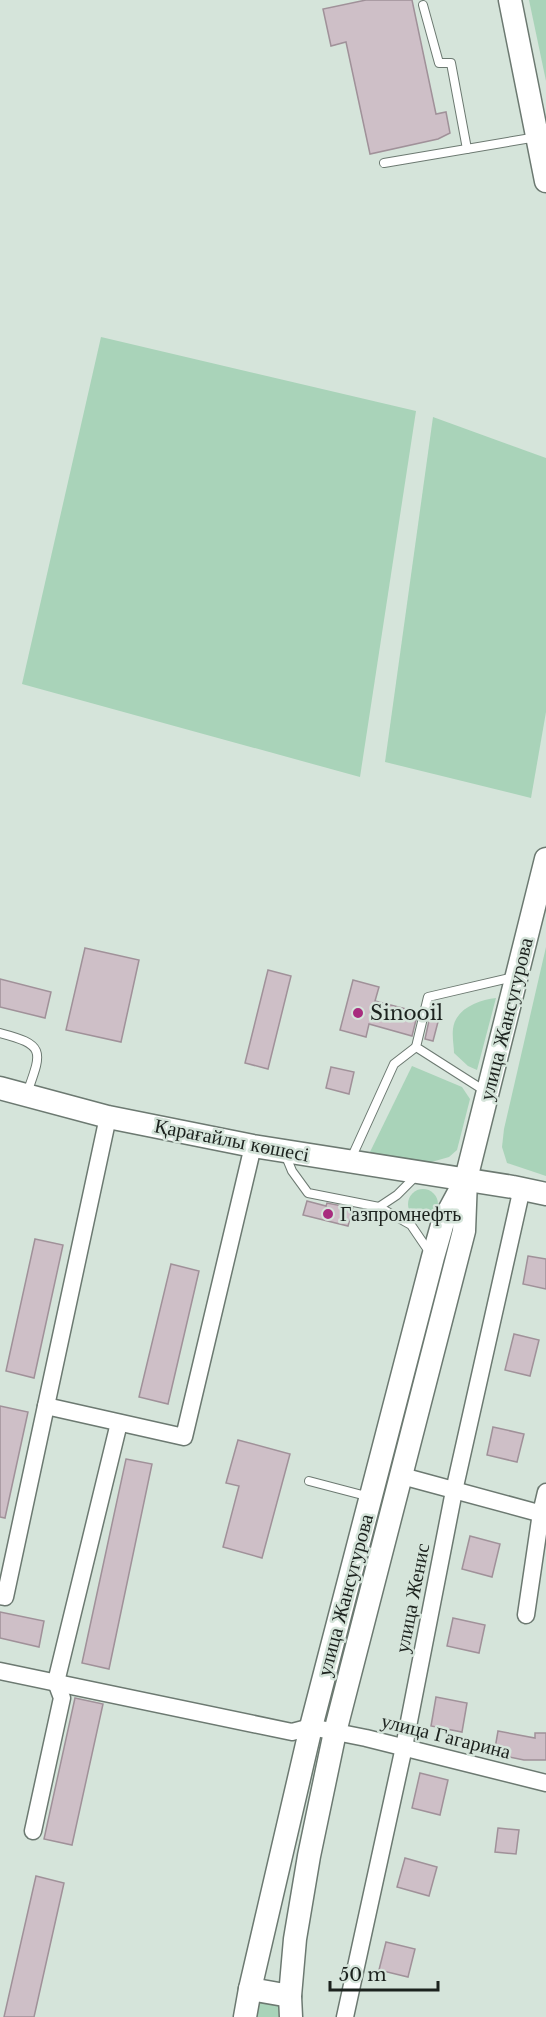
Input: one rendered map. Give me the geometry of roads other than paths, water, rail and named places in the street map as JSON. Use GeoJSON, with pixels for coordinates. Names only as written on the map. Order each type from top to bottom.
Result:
{"type":"FeatureCollection","features":[{"type":"Feature","properties":{"kind":"main road"},"geometry":{"type":"LineString","coordinates":[[510,0],[546,181]]}},
{"type":"Feature","properties":{"kind":"main road","name":"улица Жансугурова"},"geometry":{"type":"LineString","coordinates":[[290,2006],[295,1939],[307,1866],[335,1732],[401,1483],[464,1231],[466,1179],[546,859]]}},
{"type":"Feature","properties":{"kind":"main road","name":"Қарағайлы көшесі"},"geometry":{"type":"LineString","coordinates":[[0,1088],[108,1117],[253,1146],[522,1188],[546,1194]]}},
{"type":"Feature","properties":{"kind":"main road","name":"улица Жансугурова"},"geometry":{"type":"LineString","coordinates":[[245,2017],[311,1726],[433,1257],[443,1222],[466,1179]]}},
{"type":"Feature","properties":{"kind":"main road"},"geometry":{"type":"LineString","coordinates":[[373,1490],[401,1483]]}},
{"type":"Feature","properties":{"kind":"main road"},"geometry":{"type":"LineString","coordinates":[[250,1989],[290,2006]]}},
{"type":"Feature","properties":{"kind":"street"},"geometry":{"type":"LineString","coordinates":[[0,1596],[5,1597],[108,1117]]}},
{"type":"Feature","properties":{"kind":"street"},"geometry":{"type":"LineString","coordinates":[[46,1407],[184,1437],[253,1146]]}},
{"type":"Feature","properties":{"kind":"street","name":"улица Женис"},"geometry":{"type":"LineString","coordinates":[[345,2017],[405,1747],[454,1491],[522,1188]]}},
{"type":"Feature","properties":{"kind":"street"},"geometry":{"type":"LineString","coordinates":[[33,1831],[62,1698],[56,1682],[119,1423]]}},
{"type":"Feature","properties":{"kind":"street"},"geometry":{"type":"LineString","coordinates":[[401,1483],[454,1491],[543,1514]]}},
{"type":"Feature","properties":{"kind":"street"},"geometry":{"type":"LineString","coordinates":[[526,1615],[546,1492]]}},
{"type":"Feature","properties":{"kind":"street"},"geometry":{"type":"LineString","coordinates":[[0,1671],[292,1732],[311,1726]]}},
{"type":"Feature","properties":{"kind":"street","name":"улица Гагарина"},"geometry":{"type":"LineString","coordinates":[[311,1726],[546,1782]]}},
{"type":"Feature","properties":{"kind":"lane"},"geometry":{"type":"LineString","coordinates":[[423,5],[439,63],[451,63],[467,149]]}},
{"type":"Feature","properties":{"kind":"lane"},"geometry":{"type":"LineString","coordinates":[[384,163],[537,136]]}},
{"type":"Feature","properties":{"kind":"lane"},"geometry":{"type":"LineString","coordinates":[[349,1161],[394,1064],[416,1047],[428,997],[517,976]]}},
{"type":"Feature","properties":{"kind":"lane"},"geometry":{"type":"LineString","coordinates":[[0,1033],[26,1040],[34,1046],[38,1056],[37,1064],[26,1095]]}},
{"type":"Feature","properties":{"kind":"lane"},"geometry":{"type":"LineString","coordinates":[[416,1047],[488,1092]]}},
{"type":"Feature","properties":{"kind":"lane"},"geometry":{"type":"LineString","coordinates":[[284,1151],[292,1171],[308,1193],[379,1207],[411,1225],[433,1257]]}},
{"type":"Feature","properties":{"kind":"lane"},"geometry":{"type":"LineString","coordinates":[[379,1207],[397,1195],[420,1172]]}},
{"type":"Feature","properties":{"kind":"lane"},"geometry":{"type":"LineString","coordinates":[[309,1481],[373,1490]]}},
{"type":"Feature","properties":{"kind":"place","name":"Sinooil"},"geometry":{"type":"Point","coordinates":[358,1013]}},
{"type":"Feature","properties":{"kind":"place","name":"Газпромнефть"},"geometry":{"type":"Point","coordinates":[328,1214]}}]}
